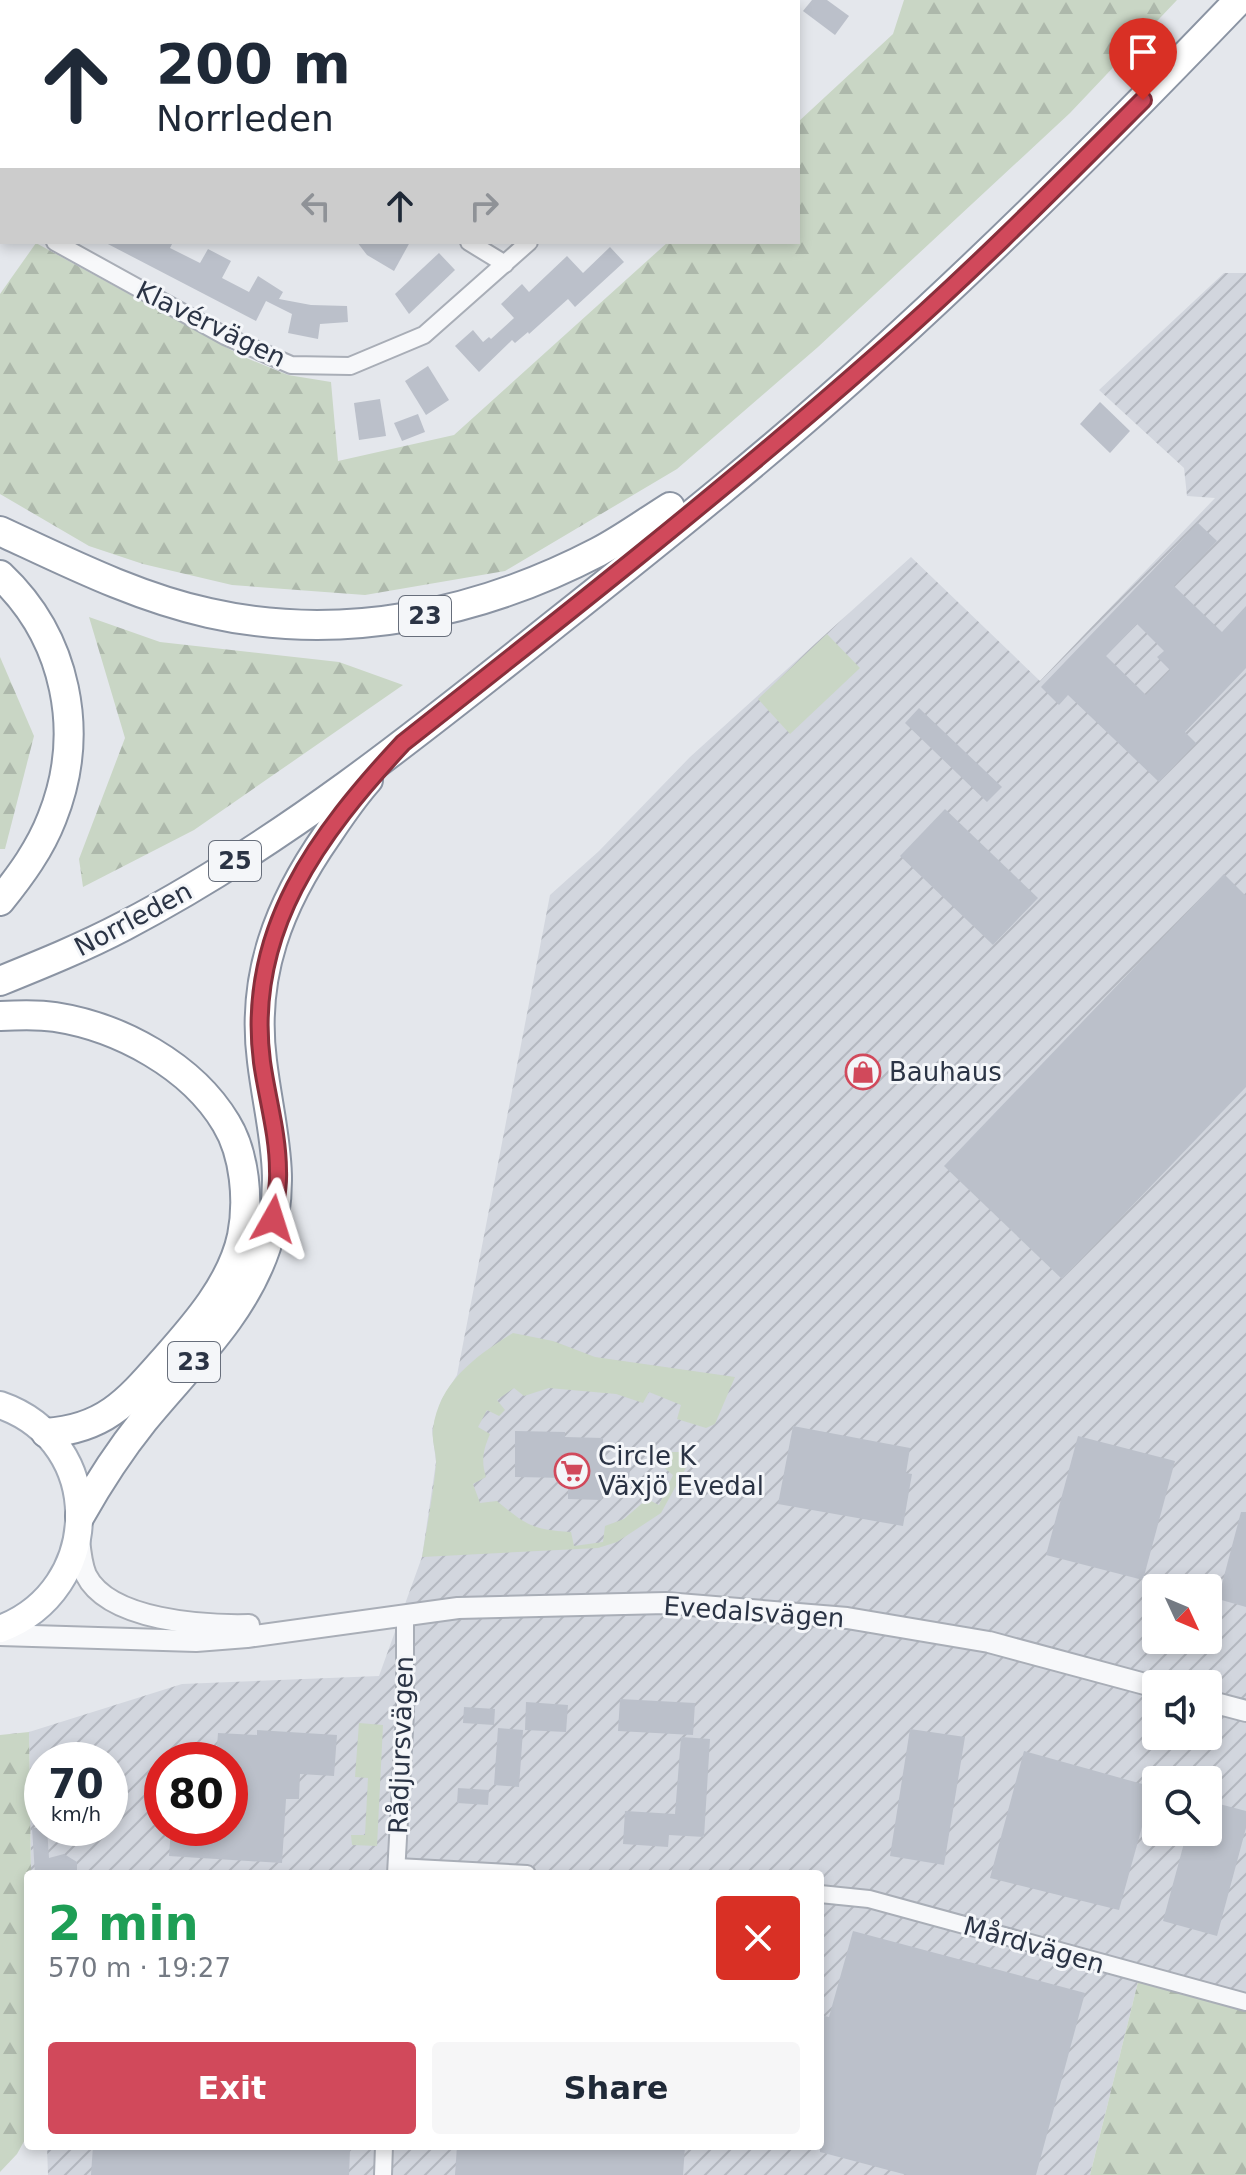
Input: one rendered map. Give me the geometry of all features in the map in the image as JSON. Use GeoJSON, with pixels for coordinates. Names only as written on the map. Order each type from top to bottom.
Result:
{"type":"FeatureCollection","features":[{"type":"Feature","properties":{"kind":"highway","name":"Norrleden"},"geometry":{"type":"LineString","coordinates":[[0,965],[116,913],[249,835],[466,676],[787,410],[958,258],[1130,89],[1215,0]]}},
{"type":"Feature","properties":{"kind":"highway","name":"Norrleden"},"geometry":{"type":"LineString","coordinates":[[0,981],[123,927],[257,847],[403,743],[679,525],[879,354],[1068,175],[1239,0]]}},
{"type":"Feature","properties":{"kind":"highway","name":"23"},"geometry":{"type":"LineString","coordinates":[[0,531],[113,582],[208,613],[298,625],[358,623],[422,617],[483,601],[535,582],[599,551],[670,507]]}},
{"type":"Feature","properties":{"kind":"highway"},"geometry":{"type":"LineString","coordinates":[[0,575],[28,605],[57,659],[65,682],[69,732],[60,795],[51,820],[29,863],[0,901]]}},
{"type":"Feature","properties":{"kind":"highway","name":"23"},"geometry":{"type":"LineString","coordinates":[[79,1526],[116,1456],[224,1326],[256,1272],[273,1219],[278,1170],[260,1030],[260,998],[275,927],[311,858],[363,786],[403,743]]}},
{"type":"Feature","properties":{"kind":"highway"},"geometry":{"type":"LineString","coordinates":[[0,1016],[54,1017],[82,1024],[109,1032],[163,1061],[207,1097],[227,1124],[237,1147],[243,1174],[245,1202],[242,1237],[217,1293],[199,1319],[118,1408],[90,1425],[46,1433]]}},
{"type":"Feature","properties":{"kind":"main road"},"geometry":{"type":"LineString","coordinates":[[4,1404],[46,1433],[60,1451],[78,1493],[79,1526]]}},
{"type":"Feature","properties":{"kind":"main road","name":"23"},"geometry":{"type":"LineString","coordinates":[[0,1632],[22,1619],[53,1592],[73,1556],[79,1526]]}},
{"type":"Feature","properties":{"kind":"street","name":"Klavérvägen"},"geometry":{"type":"LineString","coordinates":[[59,244],[225,336],[291,365],[350,366],[424,335],[527,244]]}},
{"type":"Feature","properties":{"kind":"street"},"geometry":{"type":"LineString","coordinates":[[472,244],[505,264]]}},
{"type":"Feature","properties":{"kind":"street","name":"Evedalsvägen"},"geometry":{"type":"LineString","coordinates":[[79,1526],[82,1564],[87,1576],[95,1588],[108,1598],[130,1609],[172,1620],[229,1625],[345,1622]]}},
{"type":"Feature","properties":{"kind":"street","name":"Evedalsvägen"},"geometry":{"type":"LineString","coordinates":[[0,1632],[196,1641],[496,1606],[666,1603],[847,1618],[989,1642],[1142,1683]]}},
{"type":"Feature","properties":{"kind":"street","name":"Rådjursvägen"},"geometry":{"type":"LineString","coordinates":[[396,1870],[405,1713],[405,1615]]}},
{"type":"Feature","properties":{"kind":"street"},"geometry":{"type":"LineString","coordinates":[[1222,1705],[1246,1711]]}},
{"type":"Feature","properties":{"kind":"street","name":"Mårdvägen"},"geometry":{"type":"LineString","coordinates":[[824,1894],[869,1899],[1246,2002]]}},
{"type":"Feature","properties":{"kind":"street"},"geometry":{"type":"LineString","coordinates":[[383,2175],[384,2150]]}},
{"type":"Feature","properties":{"kind":"shaded area"},"geometry":{"type":"Polygon","coordinates":[[[1224,273],[1246,273],[1246,2002],[1140,1974],[1090,2175],[48,2175],[47,2150],[824,2150],[824,1870],[31,1870],[31,1846],[128,1846],[128,1742],[29,1742],[29,1732],[182,1684],[379,1676],[422,1557],[436,1462],[432,1430],[441,1401],[457,1375],[550,895],[599,851],[690,757],[911,557],[1040,681],[1215,498],[1187,496],[1184,468],[1099,390],[1224,273]]]}},
{"type":"Feature","properties":{"kind":"green space"},"geometry":{"type":"Polygon","coordinates":[[[904,0],[1177,0],[1070,113],[818,347],[677,469],[505,571],[365,595],[232,585],[143,564],[89,546],[0,494],[0,294],[35,244],[244,357],[288,375],[331,382],[338,461],[454,435],[666,244],[800,244],[800,120],[893,34],[904,0]]]}},
{"type":"Feature","properties":{"kind":"green space"},"geometry":{"type":"Polygon","coordinates":[[[89,617],[160,642],[339,662],[403,685],[194,830],[83,887],[79,859],[125,738],[89,617]]]}},
{"type":"Feature","properties":{"kind":"green space"},"geometry":{"type":"Polygon","coordinates":[[[827,634],[860,668],[790,734],[758,699],[827,634]]]}},
{"type":"Feature","properties":{"kind":"green space"},"geometry":{"type":"Polygon","coordinates":[[[0,657],[34,736],[5,849],[0,849],[0,657]]]}},
{"type":"Feature","properties":{"kind":"green space"},"geometry":{"type":"Polygon","coordinates":[[[513,1333],[553,1341],[595,1357],[735,1377],[715,1424],[706,1428],[677,1419],[681,1405],[649,1392],[643,1403],[616,1394],[549,1388],[524,1396],[514,1388],[497,1400],[505,1410],[499,1416],[487,1410],[478,1427],[490,1434],[484,1456],[486,1477],[473,1484],[480,1503],[497,1501],[531,1525],[571,1532],[574,1546],[603,1542],[605,1526],[624,1519],[647,1499],[659,1505],[673,1475],[662,1466],[670,1452],[681,1452],[688,1458],[687,1466],[661,1513],[617,1542],[598,1548],[422,1557],[436,1465],[433,1434],[443,1397],[473,1361],[513,1333]]]}},
{"type":"Feature","properties":{"kind":"green space"},"geometry":{"type":"Polygon","coordinates":[[[359,1723],[383,1725],[377,1846],[352,1845],[351,1835],[365,1835],[368,1778],[355,1777],[359,1723]]]}},
{"type":"Feature","properties":{"kind":"green space"},"geometry":{"type":"Polygon","coordinates":[[[29,1732],[29,1742],[24,1742],[24,1846],[31,1846],[31,1870],[24,1870],[24,2141],[0,2172],[0,1735],[29,1732]]]}},
{"type":"Feature","properties":{"kind":"green space"},"geometry":{"type":"Polygon","coordinates":[[[1140,1974],[1246,2002],[1246,2175],[1090,2175],[1140,1974]]]}},
{"type":"Feature","properties":{"kind":"building"},"geometry":{"type":"Polygon","coordinates":[[[812,0],[827,0],[849,16],[835,35],[803,11],[812,0]]]}},
{"type":"Feature","properties":{"kind":"building"},"geometry":{"type":"Polygon","coordinates":[[[108,244],[172,244],[170,248],[200,263],[208,249],[231,261],[222,278],[249,292],[258,276],[283,292],[279,299],[311,305],[347,306],[348,322],[320,324],[318,339],[288,333],[292,314],[266,301],[256,321],[108,244]]]}},
{"type":"Feature","properties":{"kind":"building"},"geometry":{"type":"Polygon","coordinates":[[[359,244],[409,244],[394,271],[367,255],[359,244]]]}},
{"type":"Feature","properties":{"kind":"building"},"geometry":{"type":"Polygon","coordinates":[[[610,247],[624,262],[575,307],[568,299],[529,334],[515,343],[512,340],[479,372],[455,346],[473,330],[483,342],[489,337],[491,339],[514,318],[501,304],[522,284],[529,292],[567,256],[583,273],[610,247]]]}},
{"type":"Feature","properties":{"kind":"building"},"geometry":{"type":"Polygon","coordinates":[[[439,253],[455,270],[409,314],[395,294],[439,253]]]}},
{"type":"Feature","properties":{"kind":"building"},"geometry":{"type":"Polygon","coordinates":[[[428,366],[449,400],[426,415],[405,381],[428,366]]]}},
{"type":"Feature","properties":{"kind":"building"},"geometry":{"type":"Polygon","coordinates":[[[380,399],[386,436],[359,440],[354,403],[380,399]]]}},
{"type":"Feature","properties":{"kind":"building"},"geometry":{"type":"Polygon","coordinates":[[[1100,402],[1130,431],[1110,453],[1080,424],[1100,402]]]}},
{"type":"Feature","properties":{"kind":"building"},"geometry":{"type":"Polygon","coordinates":[[[418,414],[425,432],[402,441],[394,423],[418,414]]]}},
{"type":"Feature","properties":{"kind":"building"},"geometry":{"type":"Polygon","coordinates":[[[1198,523],[1217,541],[1174,586],[1222,632],[1246,606],[1246,668],[1185,732],[1196,743],[1159,782],[1068,695],[1059,705],[1041,687],[1198,523]],[[1137,624],[1106,656],[1146,695],[1170,670],[1157,657],[1164,651],[1137,624]]]}},
{"type":"Feature","properties":{"kind":"building"},"geometry":{"type":"Polygon","coordinates":[[[919,708],[1002,787],[987,802],[905,723],[919,708]]]}},
{"type":"Feature","properties":{"kind":"building"},"geometry":{"type":"Polygon","coordinates":[[[945,809],[1038,898],[993,945],[900,856],[945,809]]]}},
{"type":"Feature","properties":{"kind":"building"},"geometry":{"type":"Polygon","coordinates":[[[1224,874],[1246,896],[1246,1087],[1062,1279],[944,1166],[1224,874]]]}},
{"type":"Feature","properties":{"kind":"building"},"geometry":{"type":"Polygon","coordinates":[[[793,1426],[910,1448],[906,1473],[912,1474],[903,1526],[778,1504],[793,1426]]]}},
{"type":"Feature","properties":{"kind":"building","name":"Circle K Växjö Evedal"},"geometry":{"type":"Polygon","coordinates":[[[515,1431],[565,1432],[565,1437],[603,1438],[602,1464],[630,1465],[629,1484],[602,1484],[602,1500],[568,1499],[568,1478],[515,1477],[515,1431]]]}},
{"type":"Feature","properties":{"kind":"building"},"geometry":{"type":"Polygon","coordinates":[[[1078,1436],[1175,1461],[1142,1580],[1046,1555],[1078,1436]]]}},
{"type":"Feature","properties":{"kind":"building"},"geometry":{"type":"Polygon","coordinates":[[[1241,1512],[1246,1512],[1246,1607],[1222,1600],[1222,1584],[1241,1512]]]}},
{"type":"Feature","properties":{"kind":"building"},"geometry":{"type":"Polygon","coordinates":[[[620,1699],[695,1703],[693,1735],[618,1731],[620,1699]]]}},
{"type":"Feature","properties":{"kind":"building"},"geometry":{"type":"Polygon","coordinates":[[[526,1702],[568,1705],[566,1732],[525,1730],[526,1702]]]}},
{"type":"Feature","properties":{"kind":"building"},"geometry":{"type":"Polygon","coordinates":[[[464,1707],[495,1709],[494,1725],[463,1723],[464,1707]]]}},
{"type":"Feature","properties":{"kind":"building"},"geometry":{"type":"Polygon","coordinates":[[[498,1728],[523,1730],[519,1787],[494,1785],[498,1728]]]}},
{"type":"Feature","properties":{"kind":"building"},"geometry":{"type":"Polygon","coordinates":[[[910,1729],[965,1737],[944,1865],[890,1856],[910,1729]]]}},
{"type":"Feature","properties":{"kind":"building"},"geometry":{"type":"Polygon","coordinates":[[[257,1730],[337,1735],[334,1776],[300,1774],[299,1799],[286,1799],[282,1863],[169,1856],[170,1846],[248,1846],[248,1742],[217,1742],[218,1733],[257,1735],[257,1730]]]}},
{"type":"Feature","properties":{"kind":"building"},"geometry":{"type":"Polygon","coordinates":[[[681,1737],[710,1739],[704,1837],[669,1835],[668,1847],[623,1844],[625,1811],[675,1814],[681,1737]]]}},
{"type":"Feature","properties":{"kind":"building"},"geometry":{"type":"Polygon","coordinates":[[[1024,1751],[1142,1784],[1142,1827],[1119,1910],[990,1878],[1024,1751]]]}},
{"type":"Feature","properties":{"kind":"building"},"geometry":{"type":"Polygon","coordinates":[[[458,1788],[489,1790],[488,1805],[457,1803],[458,1788]]]}},
{"type":"Feature","properties":{"kind":"building"},"geometry":{"type":"Polygon","coordinates":[[[1222,1805],[1246,1811],[1246,1828],[1217,1936],[1163,1921],[1183,1846],[1222,1846],[1222,1805]]]}},
{"type":"Feature","properties":{"kind":"building"},"geometry":{"type":"Polygon","coordinates":[[[33,1846],[48,1846],[49,1858],[64,1854],[77,1862],[77,1870],[35,1870],[33,1846]]]}},
{"type":"Feature","properties":{"kind":"building"},"geometry":{"type":"Polygon","coordinates":[[[853,1931],[1085,1993],[1036,2175],[907,2175],[820,2152],[824,2150],[824,2016],[829,2017],[853,1931]]]}},
{"type":"Feature","properties":{"kind":"building"},"geometry":{"type":"Polygon","coordinates":[[[93,2150],[350,2150],[349,2175],[91,2175],[93,2150]]]}},
{"type":"Feature","properties":{"kind":"building"},"geometry":{"type":"Polygon","coordinates":[[[457,2150],[685,2150],[683,2175],[455,2175],[457,2150]]]}},
{"type":"Feature","properties":{"kind":"place","name":"Bauhaus"},"geometry":{"type":"Point","coordinates":[863,1072]}},
{"type":"Feature","properties":{"kind":"place","name":"Circle K Växjö Evedal"},"geometry":{"type":"Point","coordinates":[572,1471]}},
{"type":"Feature","properties":{"kind":"route"},"geometry":{"type":"LineString","coordinates":[[273,1219],[278,1170],[260,1030],[260,998],[266,961],[275,927],[290,895],[311,858],[363,786],[403,743],[619,574],[879,354],[1003,239],[1143,100]]}}]}
